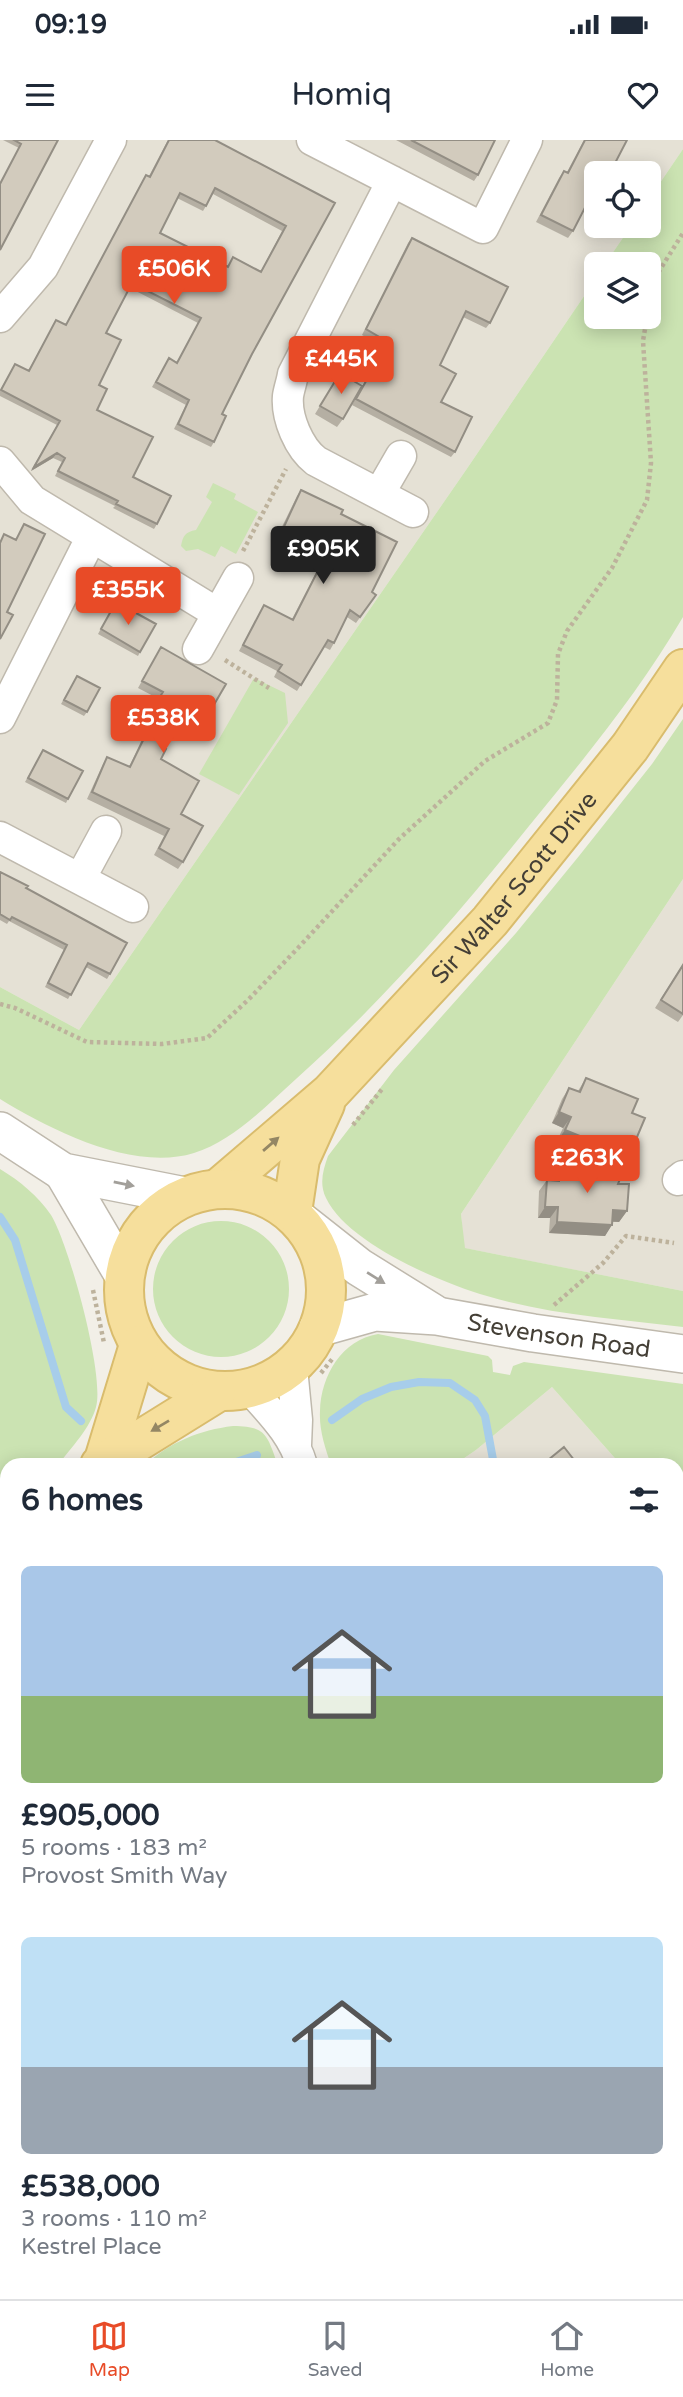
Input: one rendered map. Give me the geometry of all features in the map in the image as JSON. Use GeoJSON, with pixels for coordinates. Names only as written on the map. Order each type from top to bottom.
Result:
{"type":"FeatureCollection","features":[{"type":"Feature","properties":{"kind":"main road","name":"Sir Walter Scott Drive"},"geometry":{"type":"LineString","coordinates":[[202,1192],[330,1093],[490,921],[631,747],[683,669]]}},
{"type":"Feature","properties":{"kind":"main road","name":"Sir Walter Scott Drive"},"geometry":{"type":"LineString","coordinates":[[297,1217],[300,1159],[330,1093]]}},
{"type":"Feature","properties":{"kind":"main road"},"geometry":{"type":"LineString","coordinates":[[109,1458],[233,1391],[306,1375],[327,1342],[328,1291],[322,1256],[297,1217],[272,1199],[239,1189],[202,1192],[146,1226],[129,1257],[124,1276],[125,1311],[139,1345],[162,1371],[181,1383],[233,1391]]}},
{"type":"Feature","properties":{"kind":"main road"},"geometry":{"type":"LineString","coordinates":[[103,1458],[139,1345]]}},
{"type":"Feature","properties":{"kind":"street"},"geometry":{"type":"LineString","coordinates":[[0,317],[43,267],[111,140]]}},
{"type":"Feature","properties":{"kind":"street"},"geometry":{"type":"LineString","coordinates":[[312,140],[493,234],[527,140]]}},
{"type":"Feature","properties":{"kind":"street"},"geometry":{"type":"LineString","coordinates":[[392,181],[293,374],[288,398],[292,422],[306,453],[316,461],[413,512]]}},
{"type":"Feature","properties":{"kind":"street"},"geometry":{"type":"LineString","coordinates":[[379,495],[401,456]]}},
{"type":"Feature","properties":{"kind":"street"},"geometry":{"type":"LineString","coordinates":[[0,462],[32,500],[217,613]]}},
{"type":"Feature","properties":{"kind":"street"},"geometry":{"type":"LineString","coordinates":[[0,718],[91,538]]}},
{"type":"Feature","properties":{"kind":"street"},"geometry":{"type":"LineString","coordinates":[[199,647],[238,578]]}},
{"type":"Feature","properties":{"kind":"street"},"geometry":{"type":"LineString","coordinates":[[80,879],[106,831]]}},
{"type":"Feature","properties":{"kind":"street"},"geometry":{"type":"LineString","coordinates":[[0,837],[133,907]]}},
{"type":"Feature","properties":{"kind":"street"},"geometry":{"type":"LineString","coordinates":[[0,1131],[63,1172],[202,1192]]}},
{"type":"Feature","properties":{"kind":"street"},"geometry":{"type":"LineString","coordinates":[[63,1172],[124,1276]]}},
{"type":"Feature","properties":{"kind":"street","name":"Stevenson Road"},"geometry":{"type":"LineString","coordinates":[[297,1217],[359,1267],[437,1316]]}},
{"type":"Feature","properties":{"kind":"street","name":"Stevenson Road"},"geometry":{"type":"LineString","coordinates":[[327,1342],[375,1311],[437,1316],[584,1341],[683,1354]]}},
{"type":"Feature","properties":{"kind":"street"},"geometry":{"type":"LineString","coordinates":[[299,1455],[297,1420],[306,1375]]}},
{"type":"Feature","properties":{"kind":"street"},"geometry":{"type":"LineString","coordinates":[[233,1391],[283,1427],[299,1455]]}},
{"type":"Feature","properties":{"kind":"path"},"geometry":{"type":"LineString","coordinates":[[661,268],[683,233]]}},
{"type":"Feature","properties":{"kind":"path"},"geometry":{"type":"LineString","coordinates":[[0,1004],[15,1008],[87,1042],[162,1044],[206,1038],[248,1000],[399,839],[485,761],[548,723],[557,700],[558,654],[568,631],[612,568],[647,500],[651,453],[643,341],[645,329]]}},
{"type":"Feature","properties":{"kind":"path"},"geometry":{"type":"LineString","coordinates":[[238,578],[236,564],[286,470],[306,453]]}},
{"type":"Feature","properties":{"kind":"path"},"geometry":{"type":"LineString","coordinates":[[199,647],[269,688]]}},
{"type":"Feature","properties":{"kind":"path"},"geometry":{"type":"LineString","coordinates":[[346,1135],[390,1079]]}},
{"type":"Feature","properties":{"kind":"path"},"geometry":{"type":"LineString","coordinates":[[552,1312],[564,1295],[603,1263],[626,1236],[674,1243]]}},
{"type":"Feature","properties":{"kind":"path"},"geometry":{"type":"LineString","coordinates":[[306,1375],[320,1375],[327,1342]]}},
{"type":"Feature","properties":{"kind":"shaded area"},"geometry":{"type":"Polygon","coordinates":[[[0,140],[683,140],[683,149],[661,181],[661,161],[584,161],[584,238],[623,238],[613,252],[584,252],[584,296],[79,1030],[0,987],[0,140]]]}},
{"type":"Feature","properties":{"kind":"shaded area"},"geometry":{"type":"Polygon","coordinates":[[[683,879],[683,1291],[464,1248],[461,1214],[683,879]]]}},
{"type":"Feature","properties":{"kind":"shaded area"},"geometry":{"type":"Polygon","coordinates":[[[552,1387],[615,1458],[464,1458],[552,1387]]]}},
{"type":"Feature","properties":{"kind":"green space"},"geometry":{"type":"Polygon","coordinates":[[[683,149],[683,617],[629,698],[502,860],[418,957],[328,1050],[261,1111],[222,1140],[194,1153],[145,1157],[93,1145],[68,1135],[0,1099],[0,987],[79,1030],[584,296],[584,329],[661,329],[661,252],[613,252],[623,238],[661,238],[661,181],[683,149]]]}},
{"type":"Feature","properties":{"kind":"green space"},"geometry":{"type":"Polygon","coordinates":[[[213,483],[236,494],[234,499],[258,512],[236,554],[221,546],[215,557],[198,549],[186,551],[181,546],[185,535],[196,530],[212,502],[206,497],[213,483]]]}},
{"type":"Feature","properties":{"kind":"green space"},"geometry":{"type":"Polygon","coordinates":[[[254,678],[285,693],[288,723],[239,795],[199,774],[254,678]]]}},
{"type":"Feature","properties":{"kind":"green space"},"geometry":{"type":"Polygon","coordinates":[[[683,719],[683,879],[461,1214],[465,1248],[683,1291],[683,1327],[535,1308],[445,1282],[374,1245],[337,1215],[326,1198],[322,1182],[328,1156],[394,1070],[516,933],[579,856],[652,764],[683,719]]]}},
{"type":"Feature","properties":{"kind":"green space"},"geometry":{"type":"Polygon","coordinates":[[[0,1169],[34,1195],[51,1215],[58,1230],[84,1310],[97,1391],[96,1407],[90,1422],[64,1458],[0,1458],[0,1169]]]}},
{"type":"Feature","properties":{"kind":"green space"},"geometry":{"type":"Polygon","coordinates":[[[221,1221],[247,1226],[269,1241],[284,1263],[289,1289],[284,1315],[269,1337],[247,1352],[221,1357],[195,1352],[173,1337],[158,1315],[153,1289],[158,1263],[173,1241],[195,1226],[221,1221]]]}},
{"type":"Feature","properties":{"kind":"green space"},"geometry":{"type":"Polygon","coordinates":[[[378,1334],[488,1356],[492,1360],[493,1372],[510,1375],[513,1366],[524,1362],[683,1384],[683,1458],[615,1458],[552,1387],[464,1458],[329,1458],[320,1425],[324,1385],[336,1361],[354,1344],[378,1334]]]}},
{"type":"Feature","properties":{"kind":"green space"},"geometry":{"type":"Polygon","coordinates":[[[233,1426],[253,1428],[268,1440],[275,1458],[154,1458],[186,1438],[233,1426]]]}},
{"type":"Feature","properties":{"kind":"building"},"geometry":{"type":"Polygon","coordinates":[[[14,140],[58,140],[0,250],[0,184],[21,144],[14,140]]]}},
{"type":"Feature","properties":{"kind":"building"},"geometry":{"type":"Polygon","coordinates":[[[169,140],[215,140],[335,203],[252,354],[222,414],[226,416],[214,442],[178,424],[189,400],[156,382],[169,358],[177,363],[201,318],[132,283],[106,333],[121,340],[99,385],[107,389],[97,410],[153,437],[133,477],[171,496],[157,524],[58,471],[65,458],[57,453],[34,467],[60,421],[1,390],[15,364],[29,371],[56,320],[66,325],[146,175],[150,177],[169,140]],[[215,188],[206,206],[180,193],[160,233],[228,267],[233,257],[261,272],[286,226],[215,188]]]}},
{"type":"Feature","properties":{"kind":"building"},"geometry":{"type":"Polygon","coordinates":[[[411,140],[495,140],[478,175],[411,140]]]}},
{"type":"Feature","properties":{"kind":"building"},"geometry":{"type":"Polygon","coordinates":[[[585,140],[627,140],[616,161],[584,161],[584,210],[573,231],[541,215],[564,171],[568,173],[585,140]]]}},
{"type":"Feature","properties":{"kind":"building"},"geometry":{"type":"Polygon","coordinates":[[[412,238],[508,287],[490,323],[466,311],[440,365],[456,374],[441,402],[472,417],[455,452],[356,399],[388,342],[366,329],[412,238]]]}},
{"type":"Feature","properties":{"kind":"building"},"geometry":{"type":"Polygon","coordinates":[[[340,373],[362,386],[343,419],[320,406],[340,373]]]}},
{"type":"Feature","properties":{"kind":"building"},"geometry":{"type":"Polygon","coordinates":[[[301,490],[343,510],[341,514],[397,542],[372,592],[376,595],[360,617],[350,610],[334,643],[328,640],[301,685],[278,671],[282,665],[243,645],[264,605],[293,620],[327,553],[282,531],[301,490]]]}},
{"type":"Feature","properties":{"kind":"building"},"geometry":{"type":"Polygon","coordinates":[[[24,524],[45,534],[7,612],[13,615],[0,639],[0,543],[4,534],[16,540],[24,524]]]}},
{"type":"Feature","properties":{"kind":"building"},"geometry":{"type":"Polygon","coordinates":[[[116,602],[156,624],[140,652],[101,629],[116,602]]]}},
{"type":"Feature","properties":{"kind":"building"},"geometry":{"type":"Polygon","coordinates":[[[161,647],[226,684],[208,715],[187,703],[161,746],[166,749],[161,759],[199,781],[181,814],[203,826],[183,862],[159,848],[169,829],[92,792],[107,757],[130,767],[151,724],[145,720],[163,692],[142,681],[161,647]]]}},
{"type":"Feature","properties":{"kind":"building"},"geometry":{"type":"Polygon","coordinates":[[[77,676],[100,688],[87,712],[64,700],[77,676]]]}},
{"type":"Feature","properties":{"kind":"building"},"geometry":{"type":"Polygon","coordinates":[[[43,750],[83,771],[68,799],[28,778],[43,750]]]}},
{"type":"Feature","properties":{"kind":"building"},"geometry":{"type":"Polygon","coordinates":[[[0,872],[127,943],[110,974],[88,963],[71,995],[48,983],[67,945],[12,917],[10,920],[0,914],[0,872]]]}},
{"type":"Feature","properties":{"kind":"building"},"geometry":{"type":"Polygon","coordinates":[[[683,965],[683,1014],[661,1000],[683,965]]]}},
{"type":"Feature","properties":{"kind":"building"},"geometry":{"type":"Polygon","coordinates":[[[586,1078],[638,1099],[632,1113],[645,1118],[629,1156],[565,1130],[571,1117],[559,1112],[569,1088],[580,1092],[586,1078]]]}},
{"type":"Feature","properties":{"kind":"building"},"geometry":{"type":"Polygon","coordinates":[[[560,1165],[624,1169],[618,1184],[629,1184],[627,1211],[613,1210],[612,1225],[557,1222],[558,1207],[545,1207],[547,1180],[559,1181],[560,1165]]]}},
{"type":"Feature","properties":{"kind":"building"},"geometry":{"type":"Polygon","coordinates":[[[564,1447],[573,1458],[551,1458],[564,1447]]]}},
{"type":"Feature","properties":{"kind":"waterway"},"geometry":{"type":"LineString","coordinates":[[0,1217],[15,1240],[66,1407],[81,1421]]}},
{"type":"Feature","properties":{"kind":"waterway"},"geometry":{"type":"LineString","coordinates":[[332,1420],[362,1399],[391,1387],[419,1382],[450,1383],[475,1400],[485,1416],[493,1458]]}},
{"type":"Feature","properties":{"kind":"waterway"},"geometry":{"type":"LineString","coordinates":[[248,1458],[257,1455]]}}]}
